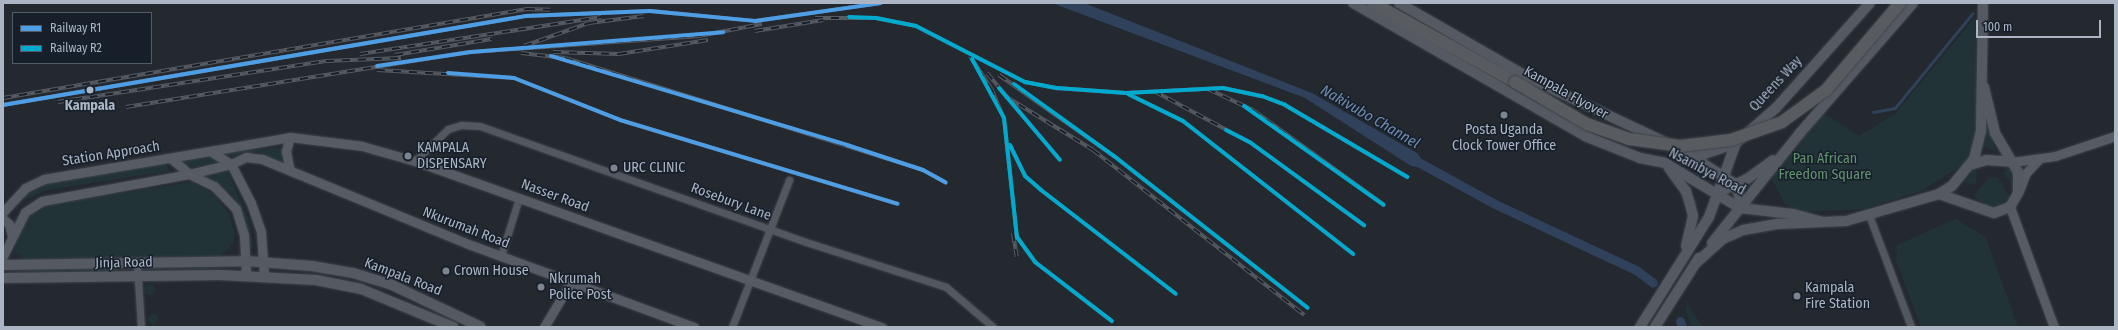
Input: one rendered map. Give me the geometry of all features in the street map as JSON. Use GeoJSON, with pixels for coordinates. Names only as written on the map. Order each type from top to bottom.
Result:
{"type":"FeatureCollection","features":[{"type":"Feature","properties":{"kind":"highway"},"geometry":{"type":"LineString","coordinates":[[1373,3],[1437,37]]}},
{"type":"Feature","properties":{"kind":"highway"},"geometry":{"type":"LineString","coordinates":[[1384,3],[1437,37]]}},
{"type":"Feature","properties":{"kind":"highway","name":"Kampala Flyover"},"geometry":{"type":"LineString","coordinates":[[1437,37],[1587,124],[1629,139],[1680,146],[1731,140],[1782,122],[1826,90],[1900,3]]}},
{"type":"Feature","properties":{"kind":"main road","name":"Nsambya Road"},"geometry":{"type":"LineString","coordinates":[[1353,3],[1585,136],[1640,158],[1665,163],[1740,208],[1792,214],[1823,222]]}},
{"type":"Feature","properties":{"kind":"main road","name":"Nsambya Road"},"geometry":{"type":"LineString","coordinates":[[1399,3],[1531,79],[1674,146],[1704,154],[1736,144]]}},
{"type":"Feature","properties":{"kind":"main road","name":"Queens Way"},"geometry":{"type":"LineString","coordinates":[[1640,327],[1708,217],[1736,144],[1776,108],[1870,3]]}},
{"type":"Feature","properties":{"kind":"main road"},"geometry":{"type":"LineString","coordinates":[[1655,327],[1696,262],[1789,147],[1913,3]]}},
{"type":"Feature","properties":{"kind":"main road"},"geometry":{"type":"LineString","coordinates":[[1696,262],[1723,239],[1743,230],[1823,222],[1869,215],[1939,194],[1970,164],[1977,153],[1981,131],[1980,72],[1983,3]]}},
{"type":"Feature","properties":{"kind":"main road"},"geometry":{"type":"LineString","coordinates":[[1939,194],[1990,212],[2002,212],[2010,207],[2018,193],[2019,179],[2012,162],[1995,133],[1980,72]]}},
{"type":"Feature","properties":{"kind":"main road"},"geometry":{"type":"LineString","coordinates":[[1674,146],[1724,175],[1735,186],[1740,208]]}},
{"type":"Feature","properties":{"kind":"main road"},"geometry":{"type":"LineString","coordinates":[[1717,193],[1735,186],[1789,147]]}},
{"type":"Feature","properties":{"kind":"main road"},"geometry":{"type":"LineString","coordinates":[[1970,164],[1986,160],[2012,162]]}},
{"type":"Feature","properties":{"kind":"main road"},"geometry":{"type":"LineString","coordinates":[[1665,163],[1686,191],[1693,216],[1681,261]]}},
{"type":"Feature","properties":{"kind":"main road","name":"Jinja Road"},"geometry":{"type":"LineString","coordinates":[[3,265],[137,264],[245,261],[264,262]]}},
{"type":"Feature","properties":{"kind":"main road","name":"Kampala Road"},"geometry":{"type":"LineString","coordinates":[[264,262],[339,270],[371,278],[430,301],[481,327]]}},
{"type":"Feature","properties":{"kind":"main road","name":"Jinja Road"},"geometry":{"type":"LineString","coordinates":[[3,278],[264,276]]}},
{"type":"Feature","properties":{"kind":"main road","name":"Kampala Road"},"geometry":{"type":"LineString","coordinates":[[264,276],[349,286],[399,302],[453,327]]}},
{"type":"Feature","properties":{"kind":"street","name":"Rosebury Lane"},"geometry":{"type":"LineString","coordinates":[[415,161],[448,129],[461,125],[480,126],[769,230],[946,287],[993,327]]}},
{"type":"Feature","properties":{"kind":"street"},"geometry":{"type":"LineString","coordinates":[[2012,162],[2039,159],[2115,136]]}},
{"type":"Feature","properties":{"kind":"street"},"geometry":{"type":"LineString","coordinates":[[290,137],[286,151],[290,171]]}},
{"type":"Feature","properties":{"kind":"street","name":"Nasser Road"},"geometry":{"type":"LineString","coordinates":[[210,151],[290,137],[348,143],[415,161],[748,281],[882,327]]}},
{"type":"Feature","properties":{"kind":"street"},"geometry":{"type":"LineString","coordinates":[[210,151],[231,164],[258,219],[264,262],[264,276]]}},
{"type":"Feature","properties":{"kind":"street","name":"Station Approach"},"geometry":{"type":"LineString","coordinates":[[3,212],[25,188],[44,179],[172,159],[210,151]]}},
{"type":"Feature","properties":{"kind":"street","name":"Nkurumah Road"},"geometry":{"type":"LineString","coordinates":[[231,164],[251,156],[501,256],[694,327]]}},
{"type":"Feature","properties":{"kind":"street"},"geometry":{"type":"LineString","coordinates":[[172,159],[189,174],[214,186],[236,209],[243,229],[246,275]]}},
{"type":"Feature","properties":{"kind":"street"},"geometry":{"type":"LineString","coordinates":[[2018,193],[2026,173],[2039,159]]}},
{"type":"Feature","properties":{"kind":"street"},"geometry":{"type":"LineString","coordinates":[[3,256],[25,212],[48,198],[189,174],[231,164]]}},
{"type":"Feature","properties":{"kind":"street"},"geometry":{"type":"LineString","coordinates":[[732,327],[748,281],[788,180]]}},
{"type":"Feature","properties":{"kind":"street"},"geometry":{"type":"LineString","coordinates":[[501,256],[519,198]]}},
{"type":"Feature","properties":{"kind":"street"},"geometry":{"type":"LineString","coordinates":[[2010,207],[2054,327]]}},
{"type":"Feature","properties":{"kind":"street"},"geometry":{"type":"LineString","coordinates":[[1869,215],[1912,327]]}},
{"type":"Feature","properties":{"kind":"street"},"geometry":{"type":"LineString","coordinates":[[3,219],[9,224],[12,236]]}},
{"type":"Feature","properties":{"kind":"street"},"geometry":{"type":"LineString","coordinates":[[137,264],[141,327]]}},
{"type":"Feature","properties":{"kind":"street"},"geometry":{"type":"LineString","coordinates":[[544,327],[571,282]]}},
{"type":"Feature","properties":{"kind":"green space","name":"Pan African Freedom Square"},"geometry":{"type":"Polygon","coordinates":[[[1975,17],[1977,109],[1975,139],[1964,164],[1921,191],[1863,209],[1802,212],[1786,205],[1772,180],[1776,159],[1814,107],[1859,136],[1895,114],[1975,17]]]}},
{"type":"Feature","properties":{"kind":"green space"},"geometry":{"type":"Polygon","coordinates":[[[1987,112],[1995,150],[1994,151],[1985,146],[1987,112]]]}},
{"type":"Feature","properties":{"kind":"green space"},"geometry":{"type":"Polygon","coordinates":[[[294,146],[284,165],[257,152],[230,157],[222,153],[294,146]]]}},
{"type":"Feature","properties":{"kind":"green space"},"geometry":{"type":"Polygon","coordinates":[[[210,155],[222,161],[193,167],[183,165],[182,160],[210,155]]]}},
{"type":"Feature","properties":{"kind":"green space"},"geometry":{"type":"Polygon","coordinates":[[[165,163],[169,171],[47,190],[24,200],[27,192],[52,181],[165,163]]]}},
{"type":"Feature","properties":{"kind":"green space"},"geometry":{"type":"Polygon","coordinates":[[[2007,165],[2012,170],[2013,186],[2004,174],[2007,165]]]}},
{"type":"Feature","properties":{"kind":"green space"},"geometry":{"type":"Polygon","coordinates":[[[226,168],[248,218],[253,246],[250,251],[241,212],[232,197],[216,181],[199,173],[226,168]]]}},
{"type":"Feature","properties":{"kind":"green space"},"geometry":{"type":"Polygon","coordinates":[[[1976,168],[1976,184],[1964,183],[1974,169],[1976,168]]]}},
{"type":"Feature","properties":{"kind":"green space"},"geometry":{"type":"Polygon","coordinates":[[[1989,177],[1998,178],[2010,197],[1999,205],[1985,205],[1974,196],[1989,177]]]}},
{"type":"Feature","properties":{"kind":"green space"},"geometry":{"type":"Polygon","coordinates":[[[191,182],[214,194],[229,214],[235,234],[233,243],[221,256],[25,259],[14,251],[21,222],[36,207],[191,182]]]}},
{"type":"Feature","properties":{"kind":"green space"},"geometry":{"type":"Polygon","coordinates":[[[1956,219],[1986,238],[2018,327],[1921,327],[1896,261],[1897,245],[1956,219]]]}},
{"type":"Feature","properties":{"kind":"green space"},"geometry":{"type":"Polygon","coordinates":[[[218,265],[218,269],[168,270],[168,267],[218,265]]]}},
{"type":"Feature","properties":{"kind":"green space"},"geometry":{"type":"Polygon","coordinates":[[[164,267],[165,272],[141,272],[140,268],[164,267]]]}},
{"type":"Feature","properties":{"kind":"green space"},"geometry":{"type":"Polygon","coordinates":[[[66,269],[66,274],[28,274],[28,270],[66,269]]]}},
{"type":"Feature","properties":{"kind":"green space"},"geometry":{"type":"Polygon","coordinates":[[[69,269],[119,269],[119,273],[70,274],[69,269]]]}},
{"type":"Feature","properties":{"kind":"green space"},"geometry":{"type":"Polygon","coordinates":[[[147,284],[151,284],[153,285],[153,293],[147,294],[144,291],[144,287],[147,284]]]}},
{"type":"Feature","properties":{"kind":"green space"},"geometry":{"type":"Polygon","coordinates":[[[1687,304],[1703,327],[1692,327],[1686,312],[1687,304]]]}},
{"type":"Feature","properties":{"kind":"green space"},"geometry":{"type":"Polygon","coordinates":[[[151,314],[155,314],[157,315],[157,323],[151,324],[148,321],[148,317],[151,314]]]}},
{"type":"Feature","properties":{"kind":"water"},"geometry":{"type":"Polygon","coordinates":[[[1052,3],[1084,3],[1312,93],[1417,153],[1429,169],[1411,166],[1305,98],[1052,3]]]}},
{"type":"Feature","properties":{"kind":"waterway"},"geometry":{"type":"LineString","coordinates":[[1873,112],[1895,108],[1972,14]]}},
{"type":"Feature","properties":{"kind":"waterway","name":"Nakivubo Channel"},"geometry":{"type":"LineString","coordinates":[[1420,163],[1495,204],[1636,270],[1653,283]]}},
{"type":"Feature","properties":{"kind":"waterway","name":"Nakivubo Channel"},"geometry":{"type":"LineString","coordinates":[[1680,321],[1682,327]]}},
{"type":"Feature","properties":{"kind":"railway"},"geometry":{"type":"LineString","coordinates":[[3,105],[526,16],[650,11],[755,21],[881,3]]}},
{"type":"Feature","properties":{"kind":"railway"},"geometry":{"type":"LineString","coordinates":[[3,98],[527,9],[550,10]]}},
{"type":"Feature","properties":{"kind":"railway"},"geometry":{"type":"LineString","coordinates":[[524,46],[589,23],[644,16]]}},
{"type":"Feature","properties":{"kind":"railway"},"geometry":{"type":"LineString","coordinates":[[360,54],[601,17]]}},
{"type":"Feature","properties":{"kind":"railway"},"geometry":{"type":"LineString","coordinates":[[815,18],[876,18],[916,26],[1025,82],[1057,88],[1126,93],[1223,88],[1262,96],[1285,105],[1407,177]]}},
{"type":"Feature","properties":{"kind":"railway"},"geometry":{"type":"LineString","coordinates":[[755,31],[823,20]]}},
{"type":"Feature","properties":{"kind":"railway"},"geometry":{"type":"LineString","coordinates":[[126,107],[471,52],[699,36],[762,24]]}},
{"type":"Feature","properties":{"kind":"railway"},"geometry":{"type":"LineString","coordinates":[[395,55],[492,39]]}},
{"type":"Feature","properties":{"kind":"railway"},"geometry":{"type":"LineString","coordinates":[[553,52],[619,54],[708,40]]}},
{"type":"Feature","properties":{"kind":"railway"},"geometry":{"type":"LineString","coordinates":[[521,53],[565,58],[923,170],[946,183]]}},
{"type":"Feature","properties":{"kind":"railway"},"geometry":{"type":"LineString","coordinates":[[970,56],[991,88],[1004,118],[1017,237],[1035,262],[1112,321]]}},
{"type":"Feature","properties":{"kind":"railway"},"geometry":{"type":"LineString","coordinates":[[58,102],[326,61],[401,58]]}},
{"type":"Feature","properties":{"kind":"railway"},"geometry":{"type":"LineString","coordinates":[[377,70],[514,78],[620,120],[898,204]]}},
{"type":"Feature","properties":{"kind":"railway"},"geometry":{"type":"LineString","coordinates":[[987,73],[1060,160]]}},
{"type":"Feature","properties":{"kind":"railway"},"geometry":{"type":"LineString","coordinates":[[999,75],[1114,156],[1308,308]]}},
{"type":"Feature","properties":{"kind":"railway"},"geometry":{"type":"LineString","coordinates":[[1208,89],[1253,110],[1384,205]]}},
{"type":"Feature","properties":{"kind":"railway"},"geometry":{"type":"LineString","coordinates":[[1154,91],[1251,143],[1364,225]]}},
{"type":"Feature","properties":{"kind":"railway"},"geometry":{"type":"LineString","coordinates":[[1128,94],[1183,121],[1353,254]]}},
{"type":"Feature","properties":{"kind":"railway"},"geometry":{"type":"LineString","coordinates":[[1005,96],[1093,150],[1304,315]]}},
{"type":"Feature","properties":{"kind":"railway"},"geometry":{"type":"LineString","coordinates":[[1009,144],[1025,176],[1176,294]]}},
{"type":"Feature","properties":{"kind":"railway"},"geometry":{"type":"LineString","coordinates":[[1013,233],[1017,257]]}},
{"type":"Feature","properties":{"kind":"rail line","name":"R1"},"geometry":{"type":"LineString","coordinates":[[3,105],[526,16],[650,11],[755,21],[881,3]]}},
{"type":"Feature","properties":{"kind":"rail line","name":"R2"},"geometry":{"type":"LineString","coordinates":[[849,17],[876,18],[916,26],[1025,82],[1057,88],[1126,93],[1223,88],[1262,96],[1285,105],[1407,177]]}},
{"type":"Feature","properties":{"kind":"rail line","name":"R1"},"geometry":{"type":"LineString","coordinates":[[377,66],[471,52],[723,32]]}},
{"type":"Feature","properties":{"kind":"rail line","name":"R1"},"geometry":{"type":"LineString","coordinates":[[551,56],[847,145],[923,170],[946,183]]}},
{"type":"Feature","properties":{"kind":"rail line","name":"R2"},"geometry":{"type":"LineString","coordinates":[[972,59],[1004,118],[1017,237],[1035,262],[1112,321]]}},
{"type":"Feature","properties":{"kind":"rail line","name":"R1"},"geometry":{"type":"LineString","coordinates":[[448,73],[514,78],[620,120],[898,204]]}},
{"type":"Feature","properties":{"kind":"rail line","name":"R2"},"geometry":{"type":"LineString","coordinates":[[1014,84],[1114,156],[1308,308]]}},
{"type":"Feature","properties":{"kind":"rail line","name":"R2"},"geometry":{"type":"LineString","coordinates":[[999,88],[1060,160]]}},
{"type":"Feature","properties":{"kind":"rail line","name":"R2"},"geometry":{"type":"LineString","coordinates":[[1128,94],[1183,121],[1353,254]]}},
{"type":"Feature","properties":{"kind":"rail line","name":"R2"},"geometry":{"type":"LineString","coordinates":[[1244,106],[1384,205]]}},
{"type":"Feature","properties":{"kind":"rail line","name":"R2"},"geometry":{"type":"LineString","coordinates":[[1226,130],[1251,143],[1364,225]]}},
{"type":"Feature","properties":{"kind":"rail line","name":"R2"},"geometry":{"type":"LineString","coordinates":[[1010,145],[1025,176],[1176,294]]}},
{"type":"Feature","properties":{"kind":"place","name":"Kampala"},"geometry":{"type":"Point","coordinates":[90,90]}},
{"type":"Feature","properties":{"kind":"place","name":"Posta Uganda Clock Tower Office"},"geometry":{"type":"Point","coordinates":[1504,115]}},
{"type":"Feature","properties":{"kind":"place","name":"KAMPALA DISPENSARY"},"geometry":{"type":"Point","coordinates":[408,156]}},
{"type":"Feature","properties":{"kind":"place","name":"URC CLINIC"},"geometry":{"type":"Point","coordinates":[614,168]}},
{"type":"Feature","properties":{"kind":"place","name":"Crown House"},"geometry":{"type":"Point","coordinates":[446,271]}},
{"type":"Feature","properties":{"kind":"place","name":"Nkrumah Police Post"},"geometry":{"type":"Point","coordinates":[541,287]}},
{"type":"Feature","properties":{"kind":"place","name":"Kampala Fire Station"},"geometry":{"type":"Point","coordinates":[1797,296]}}]}
